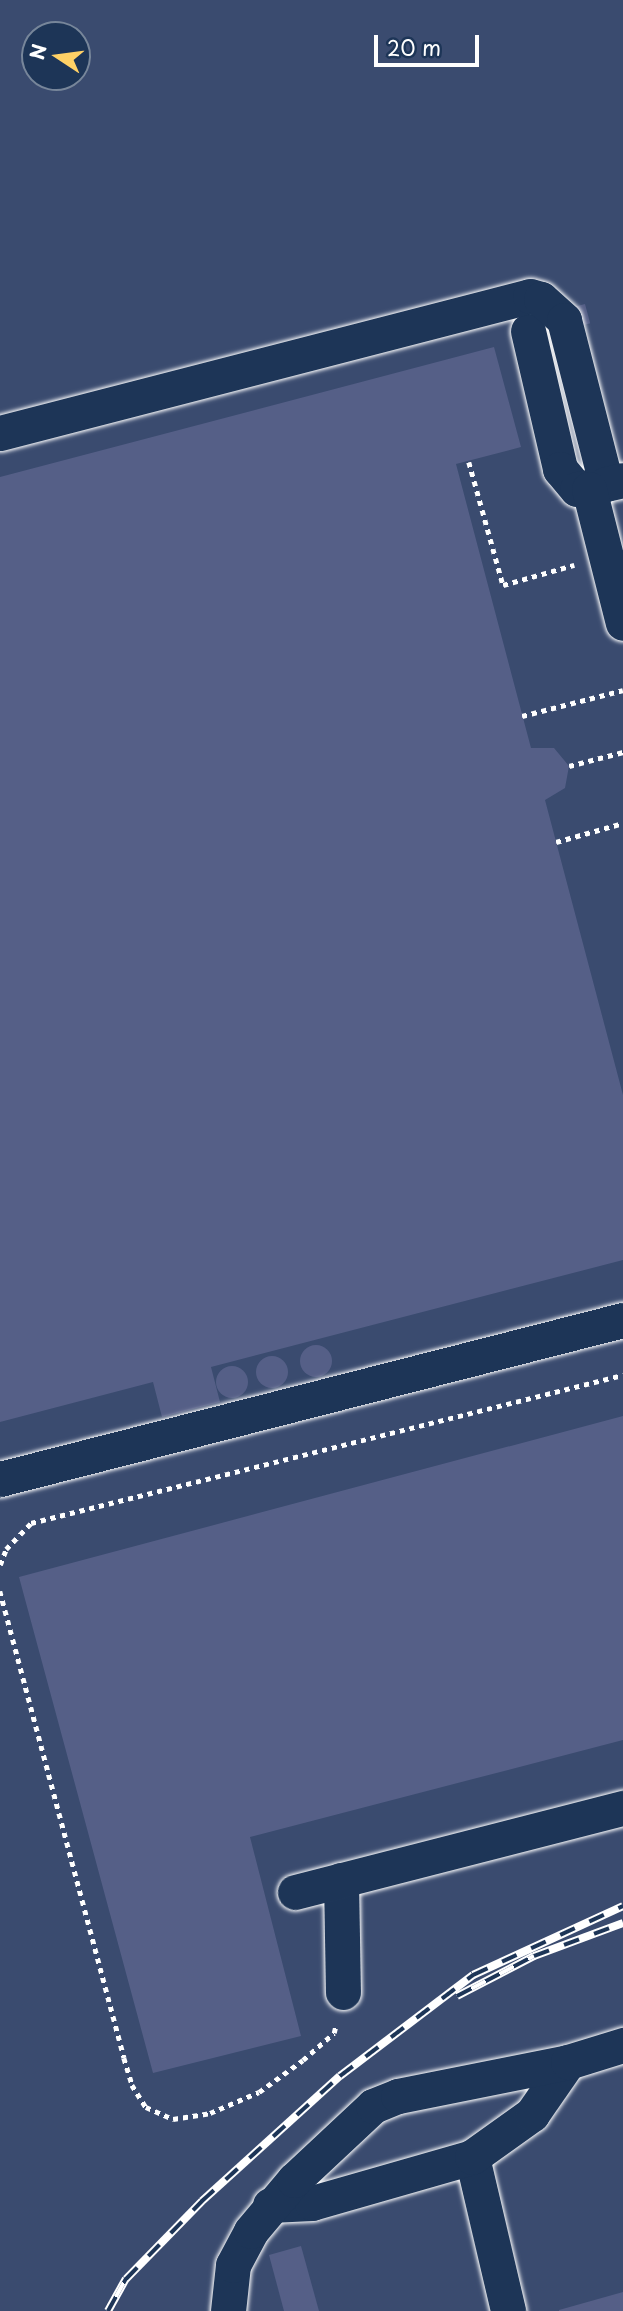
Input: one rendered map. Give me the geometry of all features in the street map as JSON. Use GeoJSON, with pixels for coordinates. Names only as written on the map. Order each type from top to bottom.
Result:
{"type":"FeatureCollection","features":[{"type":"Feature","properties":{"kind":"lane"},"geometry":{"type":"LineString","coordinates":[[0,433],[530,296],[555,311],[569,332],[613,483],[606,556],[623,623]]}},
{"type":"Feature","properties":{"kind":"lane"},"geometry":{"type":"LineString","coordinates":[[528,331],[560,469],[577,489],[613,483]]}},
{"type":"Feature","properties":{"kind":"lane"},"geometry":{"type":"LineString","coordinates":[[0,1479],[623,1320]]}},
{"type":"Feature","properties":{"kind":"lane"},"geometry":{"type":"LineString","coordinates":[[295,1892],[623,1808]]}},
{"type":"Feature","properties":{"kind":"lane"},"geometry":{"type":"LineString","coordinates":[[341,1880],[343,1992]]}},
{"type":"Feature","properties":{"kind":"lane"},"geometry":{"type":"LineString","coordinates":[[228,2311],[233,2265],[270,2205],[373,2106],[424,2090],[568,2062],[623,2045]]}},
{"type":"Feature","properties":{"kind":"lane"},"geometry":{"type":"LineString","coordinates":[[270,2205],[312,2203],[459,2162],[532,2115],[568,2062]]}},
{"type":"Feature","properties":{"kind":"lane"},"geometry":{"type":"LineString","coordinates":[[459,2162],[508,2311]]}},
{"type":"Feature","properties":{"kind":"path"},"geometry":{"type":"LineString","coordinates":[[468,462],[503,585],[606,556]]}},
{"type":"Feature","properties":{"kind":"path"},"geometry":{"type":"LineString","coordinates":[[522,716],[623,690]]}},
{"type":"Feature","properties":{"kind":"path"},"geometry":{"type":"LineString","coordinates":[[569,766],[623,752]]}},
{"type":"Feature","properties":{"kind":"path"},"geometry":{"type":"LineString","coordinates":[[556,842],[623,823]]}},
{"type":"Feature","properties":{"kind":"path"},"geometry":{"type":"LineString","coordinates":[[0,1565],[6,1549],[31,1523],[623,1375]]}},
{"type":"Feature","properties":{"kind":"path"},"geometry":{"type":"LineString","coordinates":[[0,1591],[124,2058],[132,2085],[146,2107],[173,2119],[211,2113],[259,2092],[334,2033],[343,1992]]}},
{"type":"Feature","properties":{"kind":"shaded area"},"geometry":{"type":"Polygon","coordinates":[[[0,0],[623,0],[623,2311],[0,2311],[0,0]]]}},
{"type":"Feature","properties":{"kind":"building"},"geometry":{"type":"Polygon","coordinates":[[[585,304],[590,323],[578,327],[572,307],[585,304]]]}},
{"type":"Feature","properties":{"kind":"building"},"geometry":{"type":"Polygon","coordinates":[[[494,347],[521,447],[456,464],[531,748],[554,748],[569,766],[565,788],[545,800],[623,1095],[623,1260],[211,1367],[220,1402],[162,1417],[153,1382],[0,1422],[0,477],[494,347]]]}},
{"type":"Feature","properties":{"kind":"building"},"geometry":{"type":"Polygon","coordinates":[[[316,1345],[327,1350],[332,1361],[327,1372],[316,1377],[305,1372],[300,1361],[305,1350],[316,1345]]]}},
{"type":"Feature","properties":{"kind":"building"},"geometry":{"type":"Polygon","coordinates":[[[272,1356],[284,1360],[288,1372],[284,1384],[272,1388],[260,1384],[256,1372],[260,1360],[272,1356]]]}},
{"type":"Feature","properties":{"kind":"building"},"geometry":{"type":"Polygon","coordinates":[[[232,1366],[244,1370],[248,1382],[244,1394],[232,1398],[220,1394],[216,1382],[220,1370],[232,1366]]]}},
{"type":"Feature","properties":{"kind":"building"},"geometry":{"type":"Polygon","coordinates":[[[623,1416],[623,1740],[250,1837],[301,2036],[153,2073],[19,1577],[623,1416]]]}},
{"type":"Feature","properties":{"kind":"building"},"geometry":{"type":"Polygon","coordinates":[[[301,2246],[319,2311],[284,2311],[269,2255],[301,2246]]]}},
{"type":"Feature","properties":{"kind":"building"},"geometry":{"type":"Polygon","coordinates":[[[623,2292],[623,2311],[559,2311],[559,2310],[623,2292]]]}},
{"type":"Feature","properties":{"kind":"railway"},"geometry":{"type":"LineString","coordinates":[[108,2311],[126,2279],[202,2201],[340,2076],[473,1975],[623,1906]]}},
{"type":"Feature","properties":{"kind":"railway"},"geometry":{"type":"LineString","coordinates":[[457,1996],[534,1956],[623,1923]]}}]}
